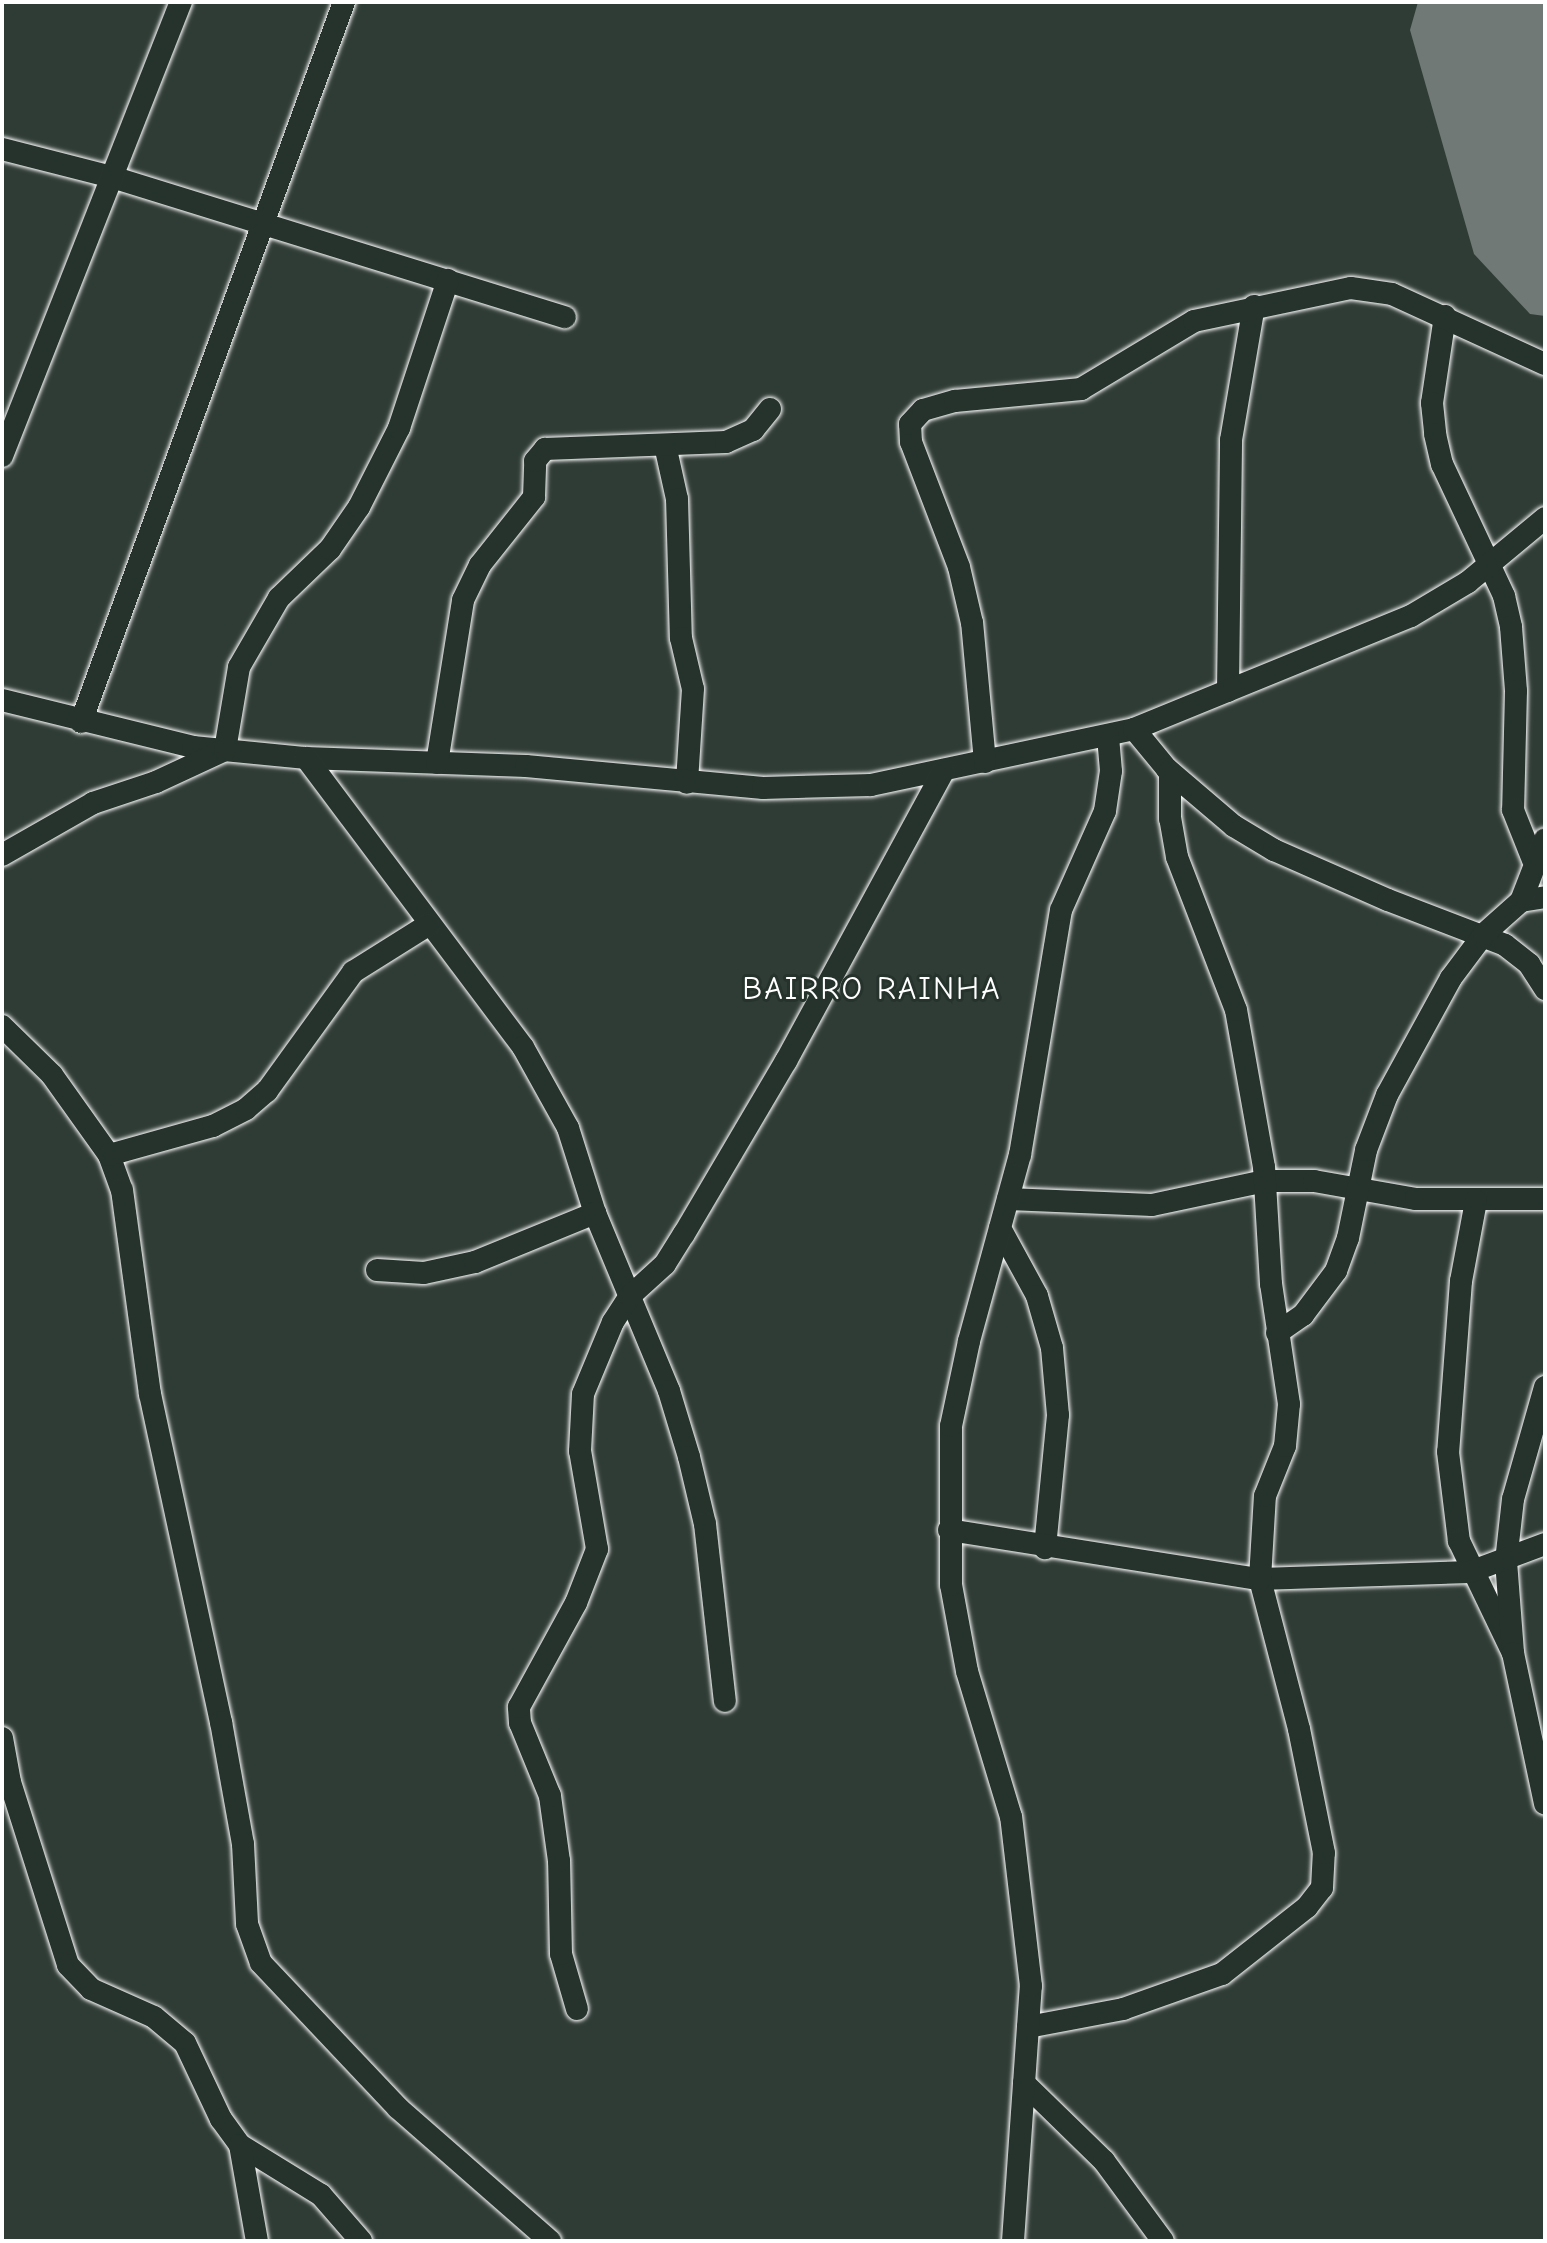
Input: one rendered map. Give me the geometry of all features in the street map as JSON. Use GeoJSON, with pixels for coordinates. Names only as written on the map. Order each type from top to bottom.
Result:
{"type":"FeatureCollection","features":[{"type":"Feature","properties":{"kind":"street"},"geometry":{"type":"LineString","coordinates":[[2,456],[181,2]]}},
{"type":"Feature","properties":{"kind":"street"},"geometry":{"type":"LineString","coordinates":[[81,722],[344,2]]}},
{"type":"Feature","properties":{"kind":"street"},"geometry":{"type":"LineString","coordinates":[[2,149],[112,177],[565,317]]}},
{"type":"Feature","properties":{"kind":"street"},"geometry":{"type":"LineString","coordinates":[[225,750],[239,667],[279,598],[330,549],[359,507],[399,428],[448,280]]}},
{"type":"Feature","properties":{"kind":"street"},"geometry":{"type":"LineString","coordinates":[[985,762],[972,623],[959,567],[911,442],[910,424],[923,410],[955,401],[1081,389],[1194,321],[1351,288],[1392,294],[1545,364]]}},
{"type":"Feature","properties":{"kind":"street"},"geometry":{"type":"LineString","coordinates":[[1228,691],[1231,440],[1254,306]]}},
{"type":"Feature","properties":{"kind":"street"},"geometry":{"type":"LineString","coordinates":[[1445,316],[1432,403],[1435,434],[1442,464],[1491,564],[1514,647],[1513,810],[1533,860]]}},
{"type":"Feature","properties":{"kind":"street"},"geometry":{"type":"LineString","coordinates":[[437,763],[463,600],[480,565],[534,497],[535,461],[545,449],[560,445],[726,442],[753,430],[770,409]]}},
{"type":"Feature","properties":{"kind":"street"},"geometry":{"type":"LineString","coordinates":[[665,445],[677,499],[681,638],[693,689],[687,783]]}},
{"type":"Feature","properties":{"kind":"street"},"geometry":{"type":"LineString","coordinates":[[2,700],[81,722],[225,750],[306,758],[526,766],[687,783],[814,790],[871,785],[1134,729],[1411,616],[1491,564],[1545,518]]}},
{"type":"Feature","properties":{"kind":"street"},"geometry":{"type":"LineString","coordinates":[[1134,729],[1170,772],[1234,826],[1274,850],[1388,900],[1484,934],[1529,964],[1545,989]]}},
{"type":"Feature","properties":{"kind":"street"},"geometry":{"type":"LineString","coordinates":[[1013,2241],[1031,1986],[1011,1817],[967,1671],[951,1585],[951,1426],[1030,1103],[1061,910],[1105,811],[1111,771],[1108,736]]}},
{"type":"Feature","properties":{"kind":"street"},"geometry":{"type":"LineString","coordinates":[[2,855],[93,803],[156,782],[225,750]]}},
{"type":"Feature","properties":{"kind":"street"},"geometry":{"type":"LineString","coordinates":[[306,758],[546,1084],[568,1128],[595,1213],[669,1391],[705,1524],[725,1701]]}},
{"type":"Feature","properties":{"kind":"street"},"geometry":{"type":"LineString","coordinates":[[577,2009],[561,1954],[559,1861],[550,1796],[520,1723],[519,1707],[592,1570],[597,1533],[578,1420],[596,1359],[630,1296],[665,1264],[684,1234],[786,1061],[944,770]]}},
{"type":"Feature","properties":{"kind":"street"},"geometry":{"type":"LineString","coordinates":[[1028,2027],[1123,2009],[1222,1974],[1307,1907],[1322,1888],[1324,1853],[1299,1729],[1260,1579],[1265,1496],[1285,1446],[1289,1404],[1277,1333],[1265,1181],[1236,1010],[1177,857],[1170,819],[1170,772]]}},
{"type":"Feature","properties":{"kind":"street"},"geometry":{"type":"LineString","coordinates":[[1277,1333],[1303,1315],[1336,1271],[1387,1095],[1451,978],[1484,934],[1521,901],[1533,860],[1545,839]]}},
{"type":"Feature","properties":{"kind":"street"},"geometry":{"type":"LineString","coordinates":[[1521,901],[1545,897]]}},
{"type":"Feature","properties":{"kind":"street"},"geometry":{"type":"LineString","coordinates":[[109,1155],[213,1126],[246,1109],[267,1091],[353,972],[428,925]]}},
{"type":"Feature","properties":{"kind":"street"},"geometry":{"type":"LineString","coordinates":[[2,1026],[52,1075],[109,1155],[131,1228],[150,1394],[221,1722],[243,1844],[247,1924],[255,1949],[272,1977],[398,2108],[550,2241]]}},
{"type":"Feature","properties":{"kind":"street"},"geometry":{"type":"LineString","coordinates":[[1008,1199],[1152,1205],[1265,1181],[1314,1181],[1358,1189],[1476,1201],[1545,1199]]}},
{"type":"Feature","properties":{"kind":"street"},"geometry":{"type":"LineString","coordinates":[[1476,1201],[1448,1399],[1453,1506],[1470,1572],[1513,1653]]}},
{"type":"Feature","properties":{"kind":"street"},"geometry":{"type":"LineString","coordinates":[[377,1270],[424,1273],[475,1262],[595,1213]]}},
{"type":"Feature","properties":{"kind":"street"},"geometry":{"type":"LineString","coordinates":[[1000,1228],[1037,1296],[1052,1348],[1058,1415],[1045,1548]]}},
{"type":"Feature","properties":{"kind":"street"},"geometry":{"type":"LineString","coordinates":[[1545,1387],[1513,1499],[1506,1561],[1513,1653],[1545,1804]]}},
{"type":"Feature","properties":{"kind":"street"},"geometry":{"type":"LineString","coordinates":[[949,1530],[1045,1548],[1260,1579],[1470,1572],[1545,1544]]}},
{"type":"Feature","properties":{"kind":"street"},"geometry":{"type":"LineString","coordinates":[[2,1738],[10,1782],[68,1965],[91,1989],[154,2017],[185,2043],[221,2119],[240,2145],[321,2195],[361,2241]]}},
{"type":"Feature","properties":{"kind":"street"},"geometry":{"type":"LineString","coordinates":[[1024,2083],[1104,2161],[1163,2241]]}},
{"type":"Feature","properties":{"kind":"street"},"geometry":{"type":"LineString","coordinates":[[240,2145],[257,2241]]}},
{"type":"Feature","properties":{"kind":"shaded area"},"geometry":{"type":"Polygon","coordinates":[[[1418,2],[1545,2],[1545,316],[1530,314],[1474,254],[1410,30],[1418,2]]]}},
{"type":"Feature","properties":{"kind":"district","name":"BAIRRO RAINHA"},"geometry":{"type":"Point","coordinates":[872,989]}}]}
